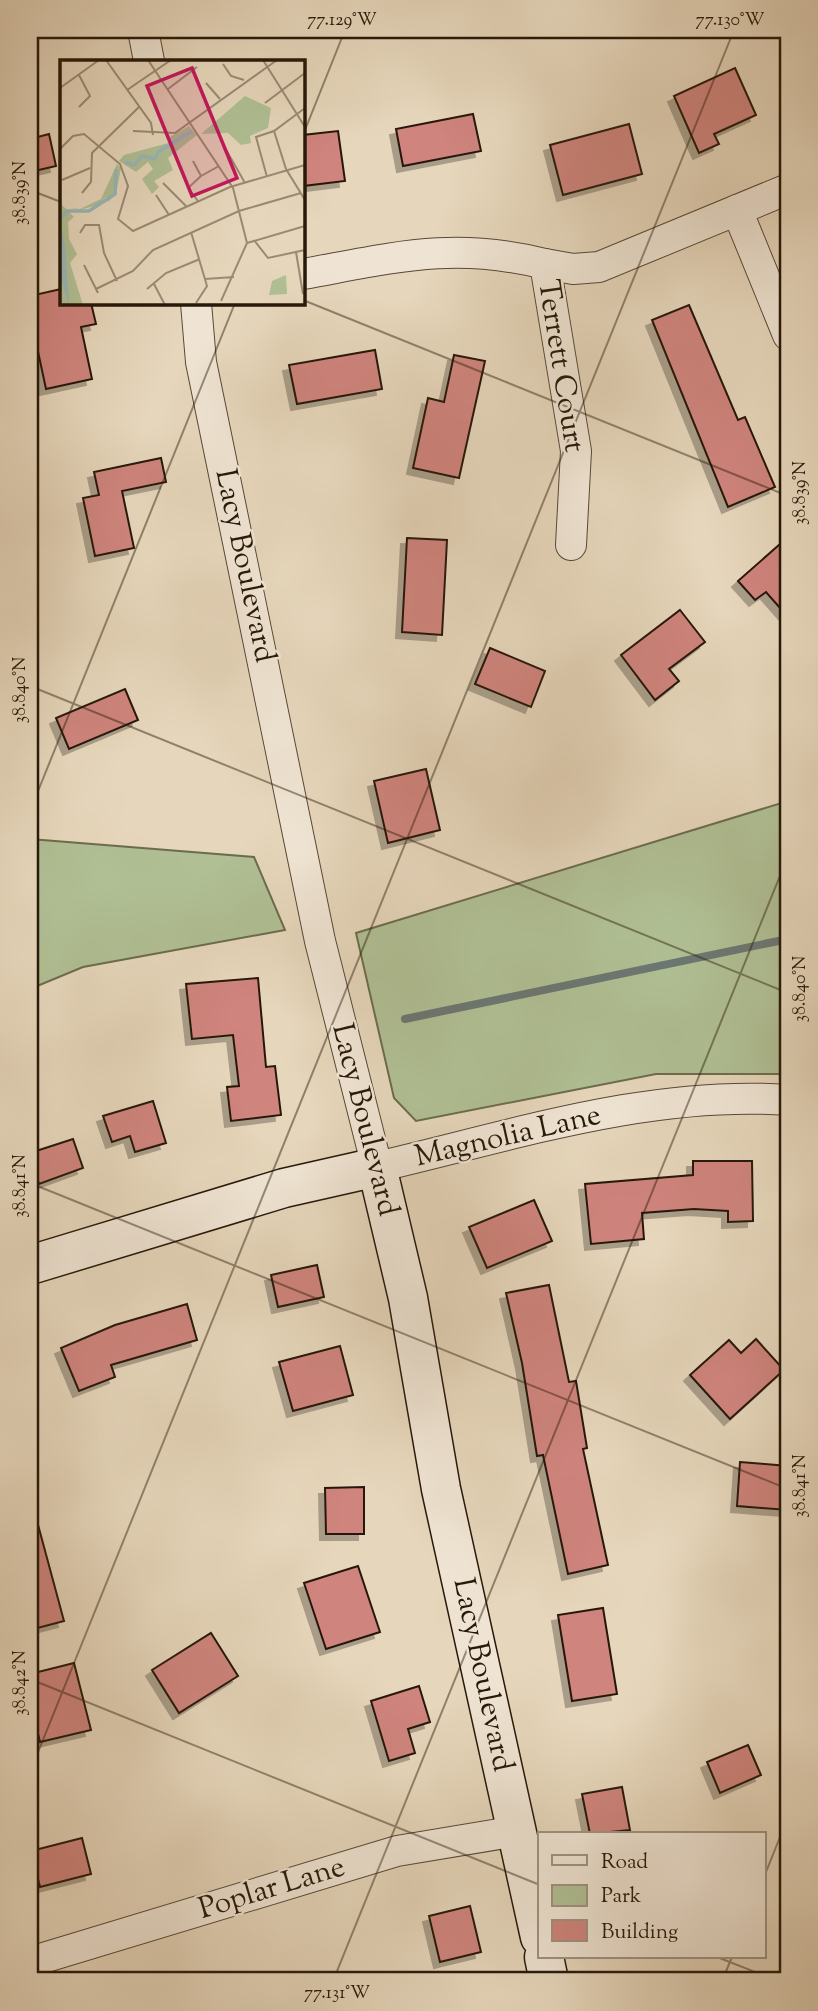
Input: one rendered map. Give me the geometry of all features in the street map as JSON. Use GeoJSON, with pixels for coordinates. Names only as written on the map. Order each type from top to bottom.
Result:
{"type":"FeatureCollection","features":[{"type":"Feature","properties":{"kind":"street"},"geometry":{"type":"LineString","coordinates":[[143,30],[149,60]]}},
{"type":"Feature","properties":{"kind":"street"},"geometry":{"type":"LineString","coordinates":[[545,264],[573,270],[599,267],[788,189]]}},
{"type":"Feature","properties":{"kind":"street"},"geometry":{"type":"LineString","coordinates":[[737,210],[788,335]]}},
{"type":"Feature","properties":{"kind":"street","name":"Terrett Court"},"geometry":{"type":"LineString","coordinates":[[304,274],[428,252],[476,251],[545,264],[576,451],[571,545]]}},
{"type":"Feature","properties":{"kind":"street","name":"Lacy Boulevard"},"geometry":{"type":"LineString","coordinates":[[196,304],[201,362],[320,941],[408,1298],[442,1489],[538,1928]]}},
{"type":"Feature","properties":{"kind":"street","name":"Magnolia Lane"},"geometry":{"type":"LineString","coordinates":[[30,1265],[284,1188],[587,1118],[690,1099],[739,1097],[788,1100]]}},
{"type":"Feature","properties":{"kind":"street","name":"Poplar Lane"},"geometry":{"type":"LineString","coordinates":[[30,1962],[397,1851],[517,1831]]}},
{"type":"Feature","properties":{"kind":"street"},"geometry":{"type":"LineString","coordinates":[[544,1958],[549,1981]]}},
{"type":"Feature","properties":{"kind":"green space"},"geometry":{"type":"Polygon","coordinates":[[[788,801],[788,981],[782,1074],[656,1074],[416,1121],[394,1098],[356,933],[788,801]]]}},
{"type":"Feature","properties":{"kind":"green space"},"geometry":{"type":"Polygon","coordinates":[[[30,839],[254,857],[285,930],[83,967],[30,989],[30,839]]]}},
{"type":"Feature","properties":{"kind":"building"},"geometry":{"type":"Polygon","coordinates":[[[735,68],[756,115],[714,134],[719,144],[699,153],[674,96],[735,68]]]}},
{"type":"Feature","properties":{"kind":"building"},"geometry":{"type":"Polygon","coordinates":[[[473,114],[481,151],[403,166],[396,129],[473,114]]]}},
{"type":"Feature","properties":{"kind":"building"},"geometry":{"type":"Polygon","coordinates":[[[629,124],[642,174],[563,195],[550,145],[629,124]]]}},
{"type":"Feature","properties":{"kind":"building"},"geometry":{"type":"Polygon","coordinates":[[[338,131],[345,181],[304,186],[304,135],[338,131]]]}},
{"type":"Feature","properties":{"kind":"building"},"geometry":{"type":"Polygon","coordinates":[[[49,134],[56,166],[30,172],[30,139],[49,134]]]}},
{"type":"Feature","properties":{"kind":"building"},"geometry":{"type":"Polygon","coordinates":[[[60,289],[60,304],[91,304],[96,324],[81,327],[92,379],[46,389],[30,314],[30,296],[60,289]]]}},
{"type":"Feature","properties":{"kind":"building"},"geometry":{"type":"Polygon","coordinates":[[[689,305],[738,420],[745,417],[775,487],[728,507],[652,320],[689,305]]]}},
{"type":"Feature","properties":{"kind":"building"},"geometry":{"type":"Polygon","coordinates":[[[375,350],[382,389],[297,404],[289,365],[375,350]]]}},
{"type":"Feature","properties":{"kind":"building"},"geometry":{"type":"Polygon","coordinates":[[[454,355],[485,361],[459,478],[413,468],[428,398],[444,402],[454,355]]]}},
{"type":"Feature","properties":{"kind":"building"},"geometry":{"type":"Polygon","coordinates":[[[161,458],[166,482],[122,491],[134,548],[95,556],[83,498],[99,495],[94,472],[161,458]]]}},
{"type":"Feature","properties":{"kind":"building"},"geometry":{"type":"Polygon","coordinates":[[[788,537],[788,617],[766,592],[755,600],[738,581],[788,537]]]}},
{"type":"Feature","properties":{"kind":"building"},"geometry":{"type":"Polygon","coordinates":[[[407,538],[447,540],[442,635],[402,632],[407,538]]]}},
{"type":"Feature","properties":{"kind":"building"},"geometry":{"type":"Polygon","coordinates":[[[680,610],[705,642],[669,669],[679,681],[655,700],[621,655],[680,610]]]}},
{"type":"Feature","properties":{"kind":"building"},"geometry":{"type":"Polygon","coordinates":[[[490,648],[545,671],[531,707],[475,684],[490,648]]]}},
{"type":"Feature","properties":{"kind":"building"},"geometry":{"type":"Polygon","coordinates":[[[125,689],[138,720],[69,749],[56,718],[125,689]]]}},
{"type":"Feature","properties":{"kind":"building"},"geometry":{"type":"Polygon","coordinates":[[[426,769],[440,830],[388,843],[374,781],[426,769]]]}},
{"type":"Feature","properties":{"kind":"building"},"geometry":{"type":"Polygon","coordinates":[[[258,978],[266,1067],[275,1066],[281,1115],[231,1121],[227,1087],[239,1086],[233,1035],[192,1039],[186,984],[258,978]]]}},
{"type":"Feature","properties":{"kind":"building"},"geometry":{"type":"Polygon","coordinates":[[[153,1101],[166,1143],[135,1152],[130,1136],[112,1142],[103,1116],[153,1101]]]}},
{"type":"Feature","properties":{"kind":"building"},"geometry":{"type":"Polygon","coordinates":[[[73,1139],[83,1168],[39,1184],[30,1153],[73,1139]]]}},
{"type":"Feature","properties":{"kind":"building"},"geometry":{"type":"Polygon","coordinates":[[[693,1161],[752,1161],[753,1221],[728,1222],[728,1211],[694,1209],[642,1213],[644,1239],[591,1244],[585,1184],[693,1175],[693,1161]]]}},
{"type":"Feature","properties":{"kind":"building"},"geometry":{"type":"Polygon","coordinates":[[[534,1200],[552,1241],[487,1268],[469,1227],[534,1200]]]}},
{"type":"Feature","properties":{"kind":"building"},"geometry":{"type":"Polygon","coordinates":[[[317,1265],[324,1297],[278,1307],[271,1275],[317,1265]]]}},
{"type":"Feature","properties":{"kind":"building"},"geometry":{"type":"Polygon","coordinates":[[[549,1285],[569,1382],[576,1381],[587,1448],[583,1449],[608,1565],[568,1574],[543,1455],[537,1456],[522,1363],[506,1293],[549,1285]]]}},
{"type":"Feature","properties":{"kind":"building"},"geometry":{"type":"Polygon","coordinates":[[[187,1304],[197,1340],[111,1365],[115,1377],[79,1391],[61,1348],[115,1325],[187,1304]]]}},
{"type":"Feature","properties":{"kind":"building"},"geometry":{"type":"Polygon","coordinates":[[[756,1339],[784,1370],[730,1419],[690,1375],[729,1340],[741,1353],[756,1339]]]}},
{"type":"Feature","properties":{"kind":"building"},"geometry":{"type":"Polygon","coordinates":[[[340,1346],[353,1395],[293,1411],[279,1362],[340,1346]]]}},
{"type":"Feature","properties":{"kind":"building"},"geometry":{"type":"Polygon","coordinates":[[[740,1462],[788,1466],[788,1510],[737,1506],[740,1462]]]}},
{"type":"Feature","properties":{"kind":"building"},"geometry":{"type":"Polygon","coordinates":[[[364,1487],[364,1534],[326,1534],[325,1488],[364,1487]]]}},
{"type":"Feature","properties":{"kind":"building"},"geometry":{"type":"Polygon","coordinates":[[[37,1521],[64,1621],[30,1630],[30,1522],[37,1521]]]}},
{"type":"Feature","properties":{"kind":"building"},"geometry":{"type":"Polygon","coordinates":[[[358,1566],[380,1632],[326,1649],[304,1583],[358,1566]]]}},
{"type":"Feature","properties":{"kind":"building"},"geometry":{"type":"Polygon","coordinates":[[[603,1608],[617,1694],[572,1701],[558,1615],[603,1608]]]}},
{"type":"Feature","properties":{"kind":"building"},"geometry":{"type":"Polygon","coordinates":[[[211,1633],[238,1676],[179,1713],[152,1670],[211,1633]]]}},
{"type":"Feature","properties":{"kind":"building"},"geometry":{"type":"Polygon","coordinates":[[[74,1663],[91,1730],[40,1742],[30,1700],[30,1674],[74,1663]]]}},
{"type":"Feature","properties":{"kind":"building"},"geometry":{"type":"Polygon","coordinates":[[[419,1686],[430,1722],[408,1729],[415,1753],[389,1761],[371,1701],[419,1686]]]}},
{"type":"Feature","properties":{"kind":"building"},"geometry":{"type":"Polygon","coordinates":[[[748,1745],[761,1775],[720,1793],[707,1762],[748,1745]]]}},
{"type":"Feature","properties":{"kind":"building"},"geometry":{"type":"Polygon","coordinates":[[[622,1787],[630,1830],[590,1832],[582,1794],[622,1787]]]}},
{"type":"Feature","properties":{"kind":"building"},"geometry":{"type":"Polygon","coordinates":[[[82,1838],[91,1874],[40,1887],[31,1851],[82,1838]]]}},
{"type":"Feature","properties":{"kind":"building"},"geometry":{"type":"Polygon","coordinates":[[[470,1906],[481,1952],[440,1962],[429,1916],[470,1906]]]}},
{"type":"Feature","properties":{"kind":"waterway"},"geometry":{"type":"LineString","coordinates":[[405,1019],[788,939]]}}]}
